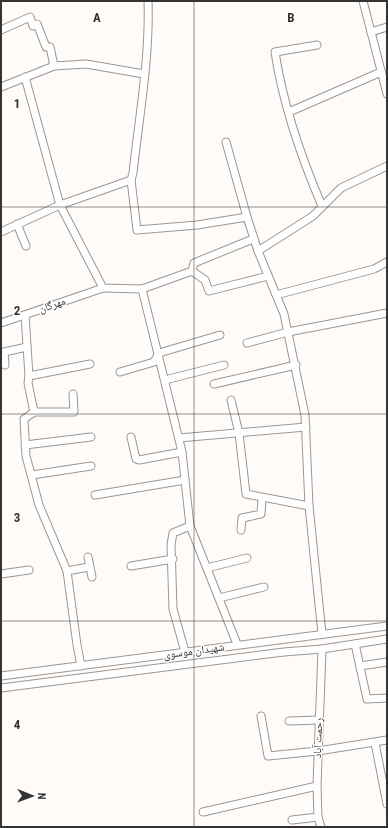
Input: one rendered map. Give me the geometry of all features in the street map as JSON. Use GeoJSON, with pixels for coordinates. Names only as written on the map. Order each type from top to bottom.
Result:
{"type":"FeatureCollection","features":[{"type":"Feature","properties":{"kind":"street"},"geometry":{"type":"LineString","coordinates":[[148,1],[144,74],[131,180],[137,230],[197,225],[248,217]]}},
{"type":"Feature","properties":{"kind":"street"},"geometry":{"type":"LineString","coordinates":[[363,1],[387,94]]}},
{"type":"Feature","properties":{"kind":"street"},"geometry":{"type":"LineString","coordinates":[[1,30],[30,18],[33,26],[37,24],[46,47],[50,47],[54,66]]}},
{"type":"Feature","properties":{"kind":"street"},"geometry":{"type":"LineString","coordinates":[[371,32],[387,27]]}},
{"type":"Feature","properties":{"kind":"street"},"geometry":{"type":"LineString","coordinates":[[317,45],[275,52],[278,78],[295,136],[322,206]]}},
{"type":"Feature","properties":{"kind":"street"},"geometry":{"type":"LineString","coordinates":[[1,87],[54,66],[86,64],[144,74]]}},
{"type":"Feature","properties":{"kind":"street"},"geometry":{"type":"LineString","coordinates":[[289,112],[381,72]]}},
{"type":"Feature","properties":{"kind":"street"},"geometry":{"type":"LineString","coordinates":[[25,77],[60,206],[103,288],[142,289],[192,271]]}},
{"type":"Feature","properties":{"kind":"street"},"geometry":{"type":"LineString","coordinates":[[226,142],[253,239],[284,314],[296,365],[306,428],[309,506],[322,634]]}},
{"type":"Feature","properties":{"kind":"street"},"geometry":{"type":"LineString","coordinates":[[258,251],[312,216],[341,188],[387,166]]}},
{"type":"Feature","properties":{"kind":"street"},"geometry":{"type":"LineString","coordinates":[[1,232],[60,206],[131,180]]}},
{"type":"Feature","properties":{"kind":"street"},"geometry":{"type":"LineString","coordinates":[[17,224],[26,246]]}},
{"type":"Feature","properties":{"kind":"street"},"geometry":{"type":"LineString","coordinates":[[192,271],[194,263],[253,239]]}},
{"type":"Feature","properties":{"kind":"street"},"geometry":{"type":"LineString","coordinates":[[276,295],[374,269],[387,262]]}},
{"type":"Feature","properties":{"kind":"street"},"geometry":{"type":"LineString","coordinates":[[192,271],[205,280],[209,291],[268,276]]}},
{"type":"Feature","properties":{"kind":"street","name":"مهرگان"},"geometry":{"type":"LineString","coordinates":[[1,323],[103,288]]}},
{"type":"Feature","properties":{"kind":"street"},"geometry":{"type":"LineString","coordinates":[[142,289],[159,353],[182,452],[190,526],[238,644]]}},
{"type":"Feature","properties":{"kind":"street"},"geometry":{"type":"LineString","coordinates":[[248,343],[288,332],[387,313]]}},
{"type":"Feature","properties":{"kind":"street"},"geometry":{"type":"LineString","coordinates":[[25,315],[29,376],[28,383],[34,412]]}},
{"type":"Feature","properties":{"kind":"street"},"geometry":{"type":"LineString","coordinates":[[120,372],[154,362],[159,353],[220,335]]}},
{"type":"Feature","properties":{"kind":"street"},"geometry":{"type":"LineString","coordinates":[[5,365],[4,352],[27,347]]}},
{"type":"Feature","properties":{"kind":"street"},"geometry":{"type":"LineString","coordinates":[[29,376],[90,364]]}},
{"type":"Feature","properties":{"kind":"street"},"geometry":{"type":"LineString","coordinates":[[165,380],[224,365]]}},
{"type":"Feature","properties":{"kind":"street"},"geometry":{"type":"LineString","coordinates":[[214,384],[296,365]]}},
{"type":"Feature","properties":{"kind":"street"},"geometry":{"type":"LineString","coordinates":[[73,394],[74,412],[34,412],[24,419],[26,456],[43,517],[67,571],[81,666]]}},
{"type":"Feature","properties":{"kind":"street"},"geometry":{"type":"LineString","coordinates":[[231,400],[239,433],[246,494],[309,506]]}},
{"type":"Feature","properties":{"kind":"street"},"geometry":{"type":"LineString","coordinates":[[179,438],[306,428]]}},
{"type":"Feature","properties":{"kind":"street"},"geometry":{"type":"LineString","coordinates":[[25,445],[91,437]]}},
{"type":"Feature","properties":{"kind":"street"},"geometry":{"type":"LineString","coordinates":[[131,437],[136,458],[139,460],[182,452]]}},
{"type":"Feature","properties":{"kind":"street"},"geometry":{"type":"LineString","coordinates":[[32,475],[91,466]]}},
{"type":"Feature","properties":{"kind":"street"},"geometry":{"type":"LineString","coordinates":[[95,494],[185,480]]}},
{"type":"Feature","properties":{"kind":"street"},"geometry":{"type":"LineString","coordinates":[[241,530],[242,518],[261,514],[262,498]]}},
{"type":"Feature","properties":{"kind":"street"},"geometry":{"type":"LineString","coordinates":[[185,652],[173,609],[173,559],[171,545],[173,533],[190,526]]}},
{"type":"Feature","properties":{"kind":"street"},"geometry":{"type":"LineString","coordinates":[[88,557],[92,577]]}},
{"type":"Feature","properties":{"kind":"street"},"geometry":{"type":"LineString","coordinates":[[207,568],[247,558]]}},
{"type":"Feature","properties":{"kind":"street"},"geometry":{"type":"LineString","coordinates":[[131,566],[173,559]]}},
{"type":"Feature","properties":{"kind":"street"},"geometry":{"type":"LineString","coordinates":[[67,571],[89,566]]}},
{"type":"Feature","properties":{"kind":"street"},"geometry":{"type":"LineString","coordinates":[[1,574],[30,570]]}},
{"type":"Feature","properties":{"kind":"street"},"geometry":{"type":"LineString","coordinates":[[219,598],[264,587]]}},
{"type":"Feature","properties":{"kind":"street","name":"شهیدان موسوی"},"geometry":{"type":"LineString","coordinates":[[1,676],[238,644],[387,626]]}},
{"type":"Feature","properties":{"kind":"street","name":"شهیدان موسوی"},"geometry":{"type":"LineString","coordinates":[[1,688],[284,652],[322,649],[387,639]]}},
{"type":"Feature","properties":{"kind":"street"},"geometry":{"type":"LineString","coordinates":[[355,644],[367,699],[387,698]]}},
{"type":"Feature","properties":{"kind":"street","name":"رحمت آباد"},"geometry":{"type":"LineString","coordinates":[[321,827],[318,817],[317,786],[318,720],[322,649]]}},
{"type":"Feature","properties":{"kind":"street"},"geometry":{"type":"LineString","coordinates":[[360,666],[387,662]]}},
{"type":"Feature","properties":{"kind":"street"},"geometry":{"type":"LineString","coordinates":[[261,716],[268,756],[318,752],[387,740]]}},
{"type":"Feature","properties":{"kind":"street"},"geometry":{"type":"LineString","coordinates":[[289,721],[318,720]]}},
{"type":"Feature","properties":{"kind":"street"},"geometry":{"type":"LineString","coordinates":[[374,743],[387,804]]}},
{"type":"Feature","properties":{"kind":"street"},"geometry":{"type":"LineString","coordinates":[[203,812],[317,786]]}},
{"type":"Feature","properties":{"kind":"street"},"geometry":{"type":"LineString","coordinates":[[292,820],[318,817]]}}]}
